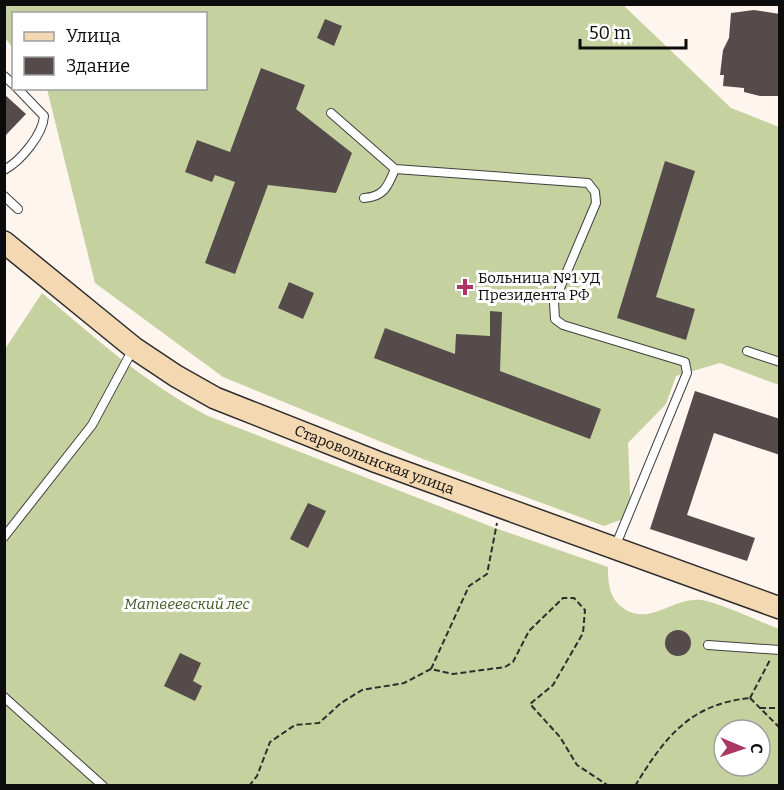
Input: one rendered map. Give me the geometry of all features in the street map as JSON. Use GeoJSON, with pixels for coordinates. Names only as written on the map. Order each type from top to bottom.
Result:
{"type":"FeatureCollection","features":[{"type":"Feature","properties":{"kind":"street","name":"Староволынская улица"},"geometry":{"type":"LineString","coordinates":[[4,242],[134,348],[215,398],[377,462],[780,609]]}},
{"type":"Feature","properties":{"kind":"lane"},"geometry":{"type":"LineString","coordinates":[[4,170],[15,162],[44,125],[44,116],[19,90]]}},
{"type":"Feature","properties":{"kind":"lane"},"geometry":{"type":"LineString","coordinates":[[331,113],[395,169],[588,183],[592,187],[597,202],[554,302],[555,319],[562,325],[685,362],[687,367],[687,373],[614,548]]}},
{"type":"Feature","properties":{"kind":"lane"},"geometry":{"type":"LineString","coordinates":[[364,198],[376,197],[383,193],[395,169]]}},
{"type":"Feature","properties":{"kind":"lane"},"geometry":{"type":"LineString","coordinates":[[4,196],[18,209]]}},
{"type":"Feature","properties":{"kind":"lane"},"geometry":{"type":"LineString","coordinates":[[4,537],[92,425],[134,348]]}},
{"type":"Feature","properties":{"kind":"lane"},"geometry":{"type":"LineString","coordinates":[[747,351],[780,362]]}},
{"type":"Feature","properties":{"kind":"lane"},"geometry":{"type":"LineString","coordinates":[[708,645],[777,650]]}},
{"type":"Feature","properties":{"kind":"lane"},"geometry":{"type":"LineString","coordinates":[[4,697],[102,786]]}},
{"type":"Feature","properties":{"kind":"path"},"geometry":{"type":"LineString","coordinates":[[249,786],[257,776],[270,742],[295,725],[319,723],[341,703],[362,690],[404,683],[430,669],[469,586],[487,573],[498,518]]}},
{"type":"Feature","properties":{"kind":"path"},"geometry":{"type":"LineString","coordinates":[[430,669],[453,674],[505,667],[513,662],[529,632],[563,598],[574,598],[585,610],[583,633],[553,686],[530,704],[560,736],[577,765],[609,786]]}},
{"type":"Feature","properties":{"kind":"path"},"geometry":{"type":"LineString","coordinates":[[635,786],[666,740],[687,719],[710,706],[750,698],[777,650]]}},
{"type":"Feature","properties":{"kind":"path"},"geometry":{"type":"LineString","coordinates":[[750,698],[780,728]]}},
{"type":"Feature","properties":{"kind":"path"},"geometry":{"type":"LineString","coordinates":[[760,708],[780,708]]}},
{"type":"Feature","properties":{"kind":"green space","name":"Больница №1 УД Президента РФ"},"geometry":{"type":"Polygon","coordinates":[[[4,5],[623,5],[731,108],[779,127],[779,385],[720,363],[676,376],[666,404],[628,443],[631,516],[604,526],[423,459],[223,377],[95,283],[47,90],[207,90],[207,12],[12,12],[12,47],[5,38],[4,5]]]}},
{"type":"Feature","properties":{"kind":"green space","name":"Матвеевский лес"},"geometry":{"type":"Polygon","coordinates":[[[42,293],[142,375],[208,416],[495,528],[608,567],[612,595],[618,604],[633,613],[652,613],[682,602],[702,600],[779,629],[779,785],[5,786],[5,349],[42,293]]]}},
{"type":"Feature","properties":{"kind":"building"},"geometry":{"type":"Polygon","coordinates":[[[754,10],[780,14],[779,96],[760,96],[744,92],[744,88],[723,86],[724,75],[720,75],[723,50],[729,38],[731,13],[754,10]]]}},
{"type":"Feature","properties":{"kind":"building"},"geometry":{"type":"Polygon","coordinates":[[[325,19],[342,26],[334,46],[317,38],[325,19]]]}},
{"type":"Feature","properties":{"kind":"building"},"geometry":{"type":"Polygon","coordinates":[[[261,68],[305,85],[296,109],[352,153],[336,193],[268,185],[235,274],[205,263],[235,182],[215,175],[212,182],[185,172],[197,140],[230,152],[261,68]]]}},
{"type":"Feature","properties":{"kind":"building"},"geometry":{"type":"Polygon","coordinates":[[[4,94],[26,114],[4,137],[4,94]]]}},
{"type":"Feature","properties":{"kind":"building"},"geometry":{"type":"Polygon","coordinates":[[[665,161],[695,171],[656,297],[695,309],[686,340],[617,318],[665,161]]]}},
{"type":"Feature","properties":{"kind":"building"},"geometry":{"type":"Polygon","coordinates":[[[289,282],[314,293],[303,319],[278,308],[289,282]]]}},
{"type":"Feature","properties":{"kind":"building"},"geometry":{"type":"Polygon","coordinates":[[[490,311],[502,312],[500,371],[601,409],[590,439],[374,358],[385,328],[455,354],[456,334],[490,336],[490,311]]]}},
{"type":"Feature","properties":{"kind":"building"},"geometry":{"type":"Polygon","coordinates":[[[695,391],[780,419],[780,455],[714,433],[687,515],[755,538],[747,561],[650,529],[695,391]]]}},
{"type":"Feature","properties":{"kind":"building"},"geometry":{"type":"Polygon","coordinates":[[[308,503],[326,511],[308,548],[290,539],[308,503]]]}},
{"type":"Feature","properties":{"kind":"building"},"geometry":{"type":"Polygon","coordinates":[[[678,630],[687,634],[691,643],[687,652],[678,656],[669,652],[665,643],[669,634],[678,630]]]}},
{"type":"Feature","properties":{"kind":"building"},"geometry":{"type":"Polygon","coordinates":[[[180,653],[201,663],[193,681],[202,686],[195,701],[164,686],[180,653]]]}},
{"type":"Feature","properties":{"kind":"place","name":"Больница №1 УД Президента РФ"},"geometry":{"type":"Point","coordinates":[465,287]}}]}
